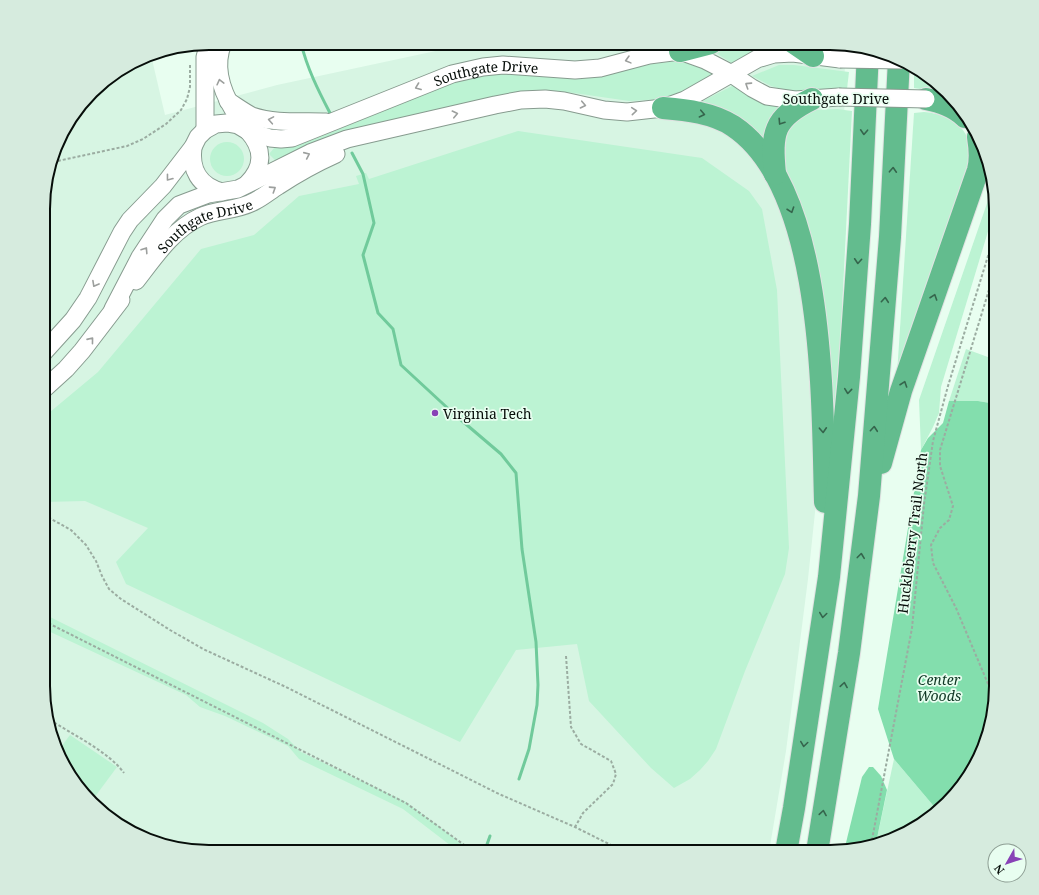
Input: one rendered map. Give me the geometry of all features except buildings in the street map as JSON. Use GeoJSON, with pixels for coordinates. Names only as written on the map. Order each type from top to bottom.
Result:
{"type":"FeatureCollection","features":[{"type":"Feature","properties":{"kind":"highway"},"geometry":{"type":"LineString","coordinates":[[804,50],[813,56]]}},
{"type":"Feature","properties":{"kind":"highway"},"geometry":{"type":"LineString","coordinates":[[787,845],[829,577],[849,377],[860,224],[868,54]]}},
{"type":"Feature","properties":{"kind":"highway"},"geometry":{"type":"LineString","coordinates":[[817,845],[849,653],[869,496],[890,237],[899,65]]}},
{"type":"Feature","properties":{"kind":"highway"},"geometry":{"type":"LineString","coordinates":[[776,174],[773,150],[776,130],[781,121],[796,107],[812,99]]}},
{"type":"Feature","properties":{"kind":"highway"},"geometry":{"type":"LineString","coordinates":[[926,99],[941,102],[952,107]]}},
{"type":"Feature","properties":{"kind":"highway"},"geometry":{"type":"LineString","coordinates":[[663,108],[683,110],[706,115],[721,120],[732,126],[755,146],[776,174],[788,202],[805,255],[818,335],[829,577]]}},
{"type":"Feature","properties":{"kind":"highway"},"geometry":{"type":"LineString","coordinates":[[869,496],[882,462],[901,391],[978,170],[979,154]]}},
{"type":"Feature","properties":{"kind":"main road"},"geometry":{"type":"LineString","coordinates":[[50,345],[73,320],[88,298],[122,232],[130,220],[163,186],[193,147],[198,137],[205,130],[205,57],[207,50]]}},
{"type":"Feature","properties":{"kind":"main road"},"geometry":{"type":"LineString","coordinates":[[221,50],[218,60],[218,73],[221,85],[228,102],[246,130]]}},
{"type":"Feature","properties":{"kind":"main road","name":"Southgate Drive"},"geometry":{"type":"LineString","coordinates":[[205,130],[216,124],[227,123],[238,125],[246,130],[270,138],[286,139],[298,136],[452,74],[483,66],[503,65],[575,70],[600,68],[649,54],[680,51],[705,60],[730,73],[767,96],[787,99],[839,97],[926,99]]}},
{"type":"Feature","properties":{"kind":"main road","name":"Southgate Drive"},"geometry":{"type":"LineString","coordinates":[[113,309],[140,258],[165,219],[179,205],[208,194],[238,189],[297,159],[347,139],[521,100],[545,99],[564,101],[604,110],[627,112],[663,108],[685,100],[757,59],[774,54],[792,53],[840,59],[885,60]]}},
{"type":"Feature","properties":{"kind":"main road"},"geometry":{"type":"LineString","coordinates":[[228,102],[251,115],[270,120],[291,122],[332,122]]}},
{"type":"Feature","properties":{"kind":"main road","name":"Southgate Drive"},"geometry":{"type":"LineString","coordinates":[[50,384],[66,369],[98,331],[113,309],[179,230],[206,215],[236,208],[255,201],[319,162],[357,144],[403,126]]}},
{"type":"Feature","properties":{"kind":"main road","name":"Southgate Drive"},"geometry":{"type":"LineString","coordinates":[[246,130],[257,143],[260,158],[256,173],[247,185]]}},
{"type":"Feature","properties":{"kind":"main road","name":"Southgate Drive"},"geometry":{"type":"LineString","coordinates":[[193,147],[192,158],[194,169],[199,179],[212,190],[222,192]]}},
{"type":"Feature","properties":{"kind":"path"},"geometry":{"type":"LineString","coordinates":[[57,161],[127,146],[143,139],[166,124],[181,110],[187,99],[190,87],[191,63]]}},
{"type":"Feature","properties":{"kind":"path","name":"Huckleberry Trail North"},"geometry":{"type":"LineString","coordinates":[[872,840],[912,628],[924,504],[933,441],[989,251]]}},
{"type":"Feature","properties":{"kind":"path"},"geometry":{"type":"LineString","coordinates":[[989,290],[940,450],[940,466],[953,506],[949,520],[940,528],[931,545],[933,563],[956,608],[989,686]]}},
{"type":"Feature","properties":{"kind":"path"},"geometry":{"type":"LineString","coordinates":[[50,518],[71,530],[86,545],[96,561],[109,589],[121,599],[170,630],[203,649],[293,691],[499,794],[575,827],[611,845]]}},
{"type":"Feature","properties":{"kind":"path"},"geometry":{"type":"LineString","coordinates":[[50,624],[406,804],[464,845]]}},
{"type":"Feature","properties":{"kind":"path"},"geometry":{"type":"LineString","coordinates":[[566,656],[571,727],[581,744],[611,762],[616,774],[613,784],[583,813],[575,827]]}},
{"type":"Feature","properties":{"kind":"path"},"geometry":{"type":"LineString","coordinates":[[54,723],[108,757],[119,766],[124,773]]}},
{"type":"Feature","properties":{"kind":"shaded area","name":"Virginia Tech"},"geometry":{"type":"Polygon","coordinates":[[[440,50],[845,50],[843,246],[808,579],[786,751],[770,845],[188,844],[158,837],[129,824],[104,806],[89,791],[71,766],[55,727],[50,696],[50,199],[58,158],[71,130],[89,104],[104,89],[129,71],[152,60],[165,115],[277,85],[440,50]]]}},
{"type":"Feature","properties":{"kind":"green space"},"geometry":{"type":"Polygon","coordinates":[[[722,50],[771,50],[735,65],[716,53],[722,50]]]}},
{"type":"Feature","properties":{"kind":"green space"},"geometry":{"type":"Polygon","coordinates":[[[678,61],[702,66],[717,75],[684,92],[662,99],[629,101],[567,92],[546,92],[278,163],[269,154],[275,147],[295,146],[315,139],[456,81],[485,75],[504,74],[577,79],[604,75],[652,64],[678,61]]]}},
{"type":"Feature","properties":{"kind":"green space"},"geometry":{"type":"Polygon","coordinates":[[[779,65],[794,65],[849,72],[847,89],[795,93],[771,86],[752,76],[779,65]]]}},
{"type":"Feature","properties":{"kind":"green space"},"geometry":{"type":"Polygon","coordinates":[[[914,74],[938,93],[926,90],[914,88],[914,74]]]}},
{"type":"Feature","properties":{"kind":"green space"},"geometry":{"type":"Polygon","coordinates":[[[734,85],[764,103],[783,108],[764,142],[695,105],[734,85]]]}},
{"type":"Feature","properties":{"kind":"green space"},"geometry":{"type":"Polygon","coordinates":[[[837,109],[852,111],[840,349],[830,450],[779,151],[792,121],[814,110],[837,109]]]}},
{"type":"Feature","properties":{"kind":"green space"},"geometry":{"type":"Polygon","coordinates":[[[924,112],[942,115],[956,122],[961,127],[973,151],[896,390],[914,113],[924,112]]]}},
{"type":"Feature","properties":{"kind":"green space"},"geometry":{"type":"Polygon","coordinates":[[[518,131],[702,158],[749,191],[762,209],[777,290],[789,548],[785,574],[745,671],[716,749],[700,770],[690,779],[674,788],[651,768],[589,701],[577,644],[516,650],[460,742],[126,584],[116,562],[148,528],[85,501],[50,502],[50,412],[98,372],[201,249],[254,235],[299,196],[359,184],[356,176],[366,173],[369,179],[518,131]]]}},
{"type":"Feature","properties":{"kind":"green space"},"geometry":{"type":"Polygon","coordinates":[[[224,142],[230,142],[234,143],[241,149],[244,159],[243,166],[237,173],[230,176],[224,176],[220,175],[213,169],[210,162],[210,156],[211,152],[217,145],[224,142]]]}},
{"type":"Feature","properties":{"kind":"green space"},"geometry":{"type":"Polygon","coordinates":[[[989,198],[989,228],[941,387],[939,413],[921,450],[919,400],[989,198]]]}},
{"type":"Feature","properties":{"kind":"green space"},"geometry":{"type":"Polygon","coordinates":[[[966,349],[989,357],[989,403],[978,401],[949,401],[966,349]]]}},
{"type":"Feature","properties":{"kind":"green space","name":"Center Woods"},"geometry":{"type":"Polygon","coordinates":[[[949,401],[978,401],[989,403],[989,696],[984,727],[973,756],[968,766],[950,791],[934,807],[894,759],[878,709],[921,450],[928,438],[943,423],[949,401]]]}},
{"type":"Feature","properties":{"kind":"green space"},"geometry":{"type":"Polygon","coordinates":[[[50,617],[263,723],[288,739],[301,752],[406,802],[464,845],[450,845],[403,809],[299,759],[288,746],[225,716],[200,707],[186,695],[50,632],[50,617]]]}},
{"type":"Feature","properties":{"kind":"green space"},"geometry":{"type":"Polygon","coordinates":[[[70,735],[117,767],[95,796],[89,791],[71,766],[62,746],[70,735]]]}},
{"type":"Feature","properties":{"kind":"green space"},"geometry":{"type":"Polygon","coordinates":[[[894,759],[934,807],[910,824],[877,838],[894,759]]]}},
{"type":"Feature","properties":{"kind":"green space"},"geometry":{"type":"Polygon","coordinates":[[[869,767],[873,767],[881,776],[887,790],[877,838],[846,844],[862,777],[869,767]]]}},
{"type":"Feature","properties":{"kind":"waterway"},"geometry":{"type":"LineString","coordinates":[[303,50],[317,87],[330,113]]}},
{"type":"Feature","properties":{"kind":"waterway"},"geometry":{"type":"LineString","coordinates":[[352,153],[363,174],[374,223],[363,255],[378,313],[393,329],[401,365],[454,414],[501,454],[516,473],[522,549],[536,642],[538,685],[537,705],[529,749],[519,779]]}},
{"type":"Feature","properties":{"kind":"waterway"},"geometry":{"type":"LineString","coordinates":[[487,845],[490,836]]}},
{"type":"Feature","properties":{"kind":"place","name":"Virginia Tech"},"geometry":{"type":"Point","coordinates":[435,413]}}]}
